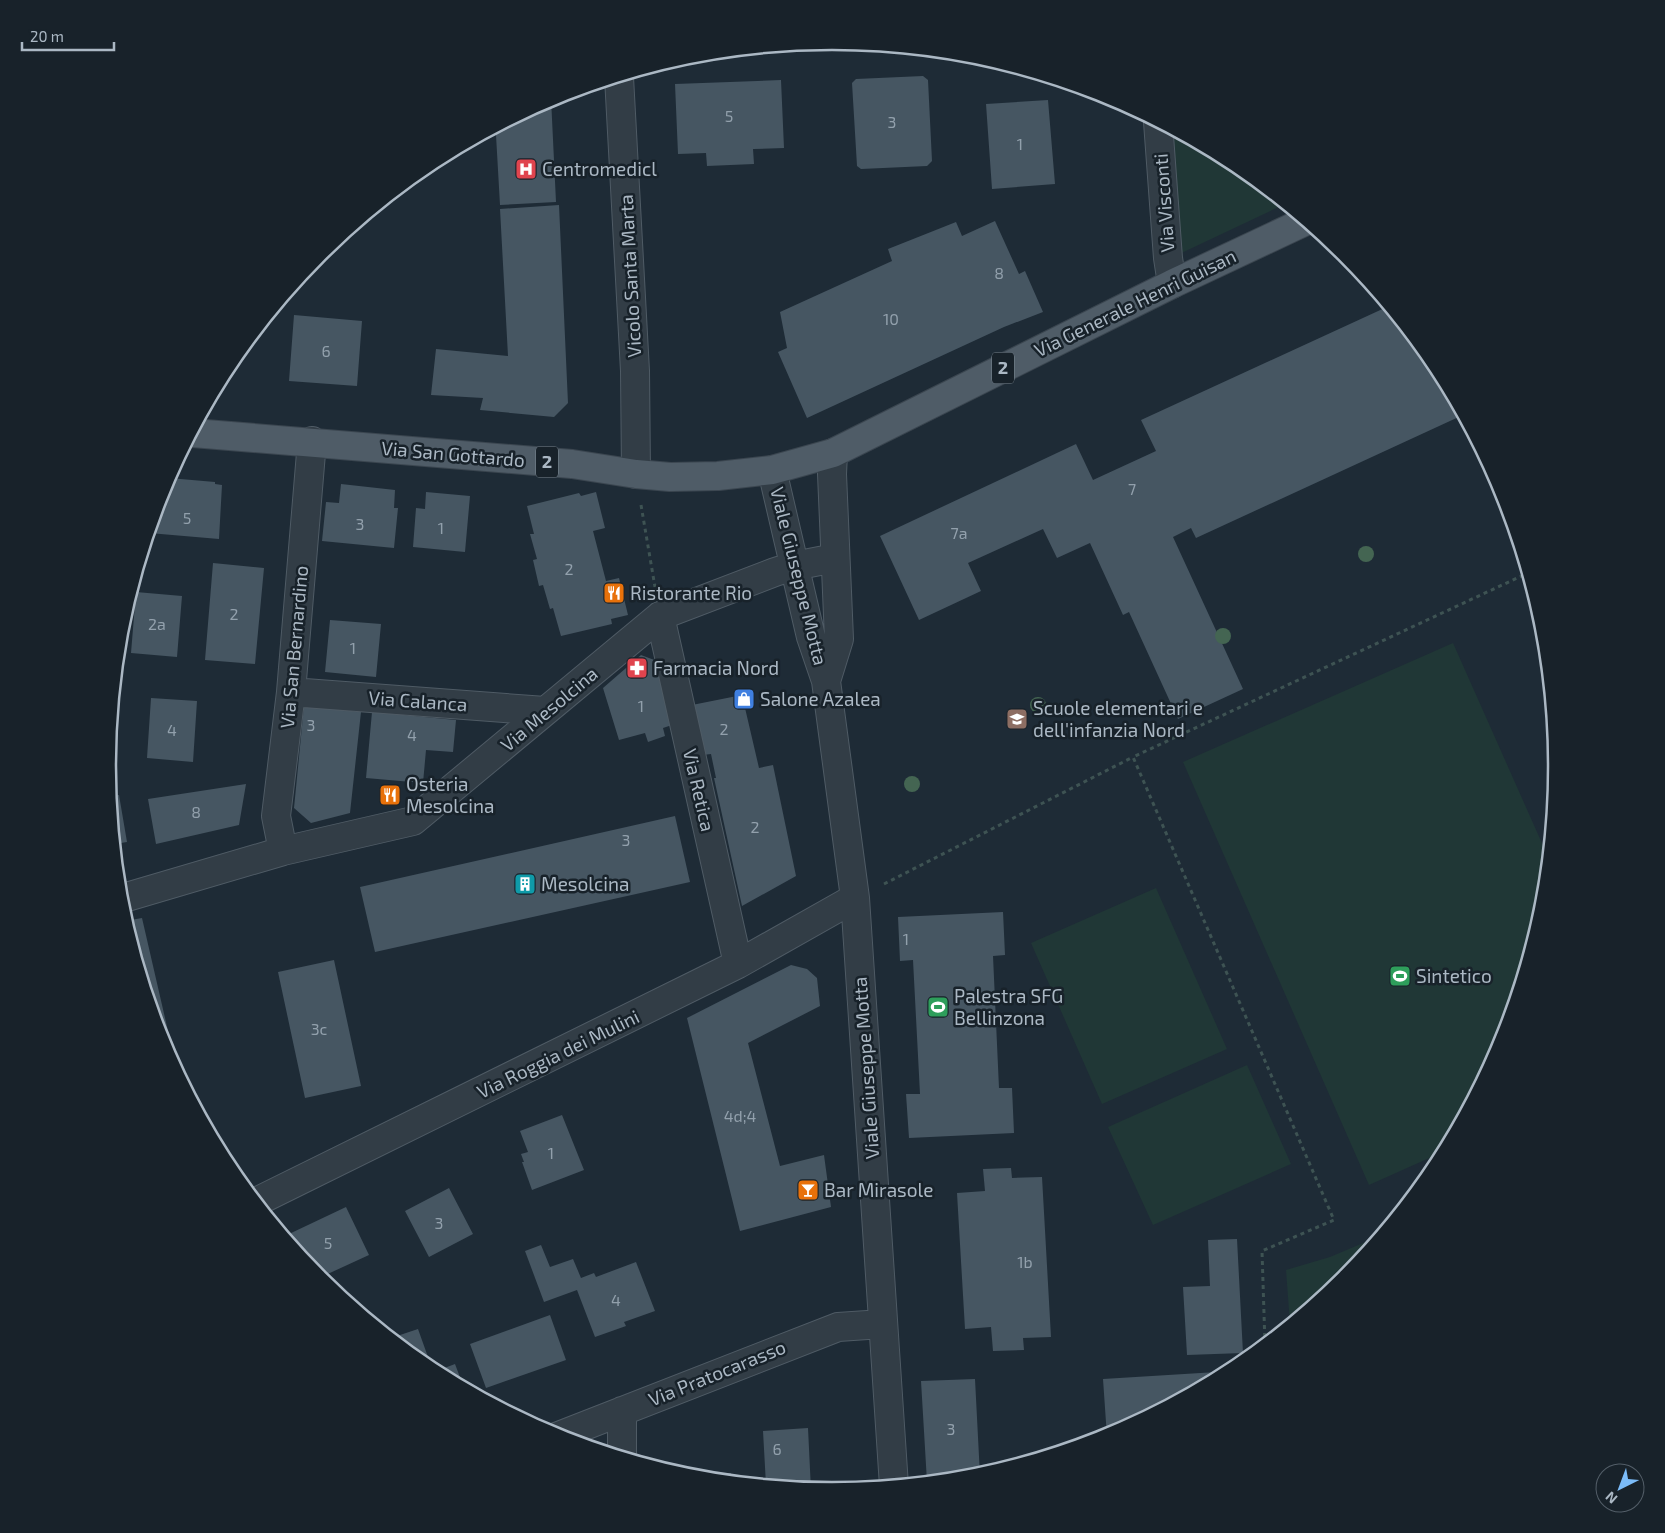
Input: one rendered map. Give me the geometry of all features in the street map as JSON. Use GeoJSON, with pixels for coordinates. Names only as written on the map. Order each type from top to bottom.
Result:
{"type":"FeatureCollection","features":[{"type":"Feature","properties":{"kind":"main road","name":"Via Generale Henri Guisan"},"geometry":{"type":"LineString","coordinates":[[772,470],[833,453],[1172,284],[1300,224]]}},
{"type":"Feature","properties":{"kind":"main road","name":"Via San Gottardo"},"geometry":{"type":"LineString","coordinates":[[199,432],[572,464],[636,474],[691,477],[772,470]]}},
{"type":"Feature","properties":{"kind":"street","name":"Vicolo Santa Marta"},"geometry":{"type":"LineString","coordinates":[[619,83],[635,371],[636,474]]}},
{"type":"Feature","properties":{"kind":"street","name":"Via Visconti"},"geometry":{"type":"LineString","coordinates":[[1159,129],[1168,258],[1172,284]]}},
{"type":"Feature","properties":{"kind":"street","name":"Via San Bernardino"},"geometry":{"type":"LineString","coordinates":[[283,851],[276,816],[291,692],[312,441]]}},
{"type":"Feature","properties":{"kind":"street","name":"Viale Giuseppe Motta"},"geometry":{"type":"LineString","coordinates":[[826,682],[839,640],[832,474],[833,453]]}},
{"type":"Feature","properties":{"kind":"street","name":"Viale Giuseppe Motta"},"geometry":{"type":"LineString","coordinates":[[772,470],[811,637],[826,682],[855,898],[894,1480]]}},
{"type":"Feature","properties":{"kind":"street","name":"Via Mesolcina"},"geometry":{"type":"LineString","coordinates":[[128,897],[283,851],[413,821],[660,616],[794,566],[835,558]]}},
{"type":"Feature","properties":{"kind":"street","name":"Via Retica"},"geometry":{"type":"LineString","coordinates":[[660,616],[738,964]]}},
{"type":"Feature","properties":{"kind":"street","name":"Via Calanca"},"geometry":{"type":"LineString","coordinates":[[291,692],[545,711]]}},
{"type":"Feature","properties":{"kind":"street","name":"Via Roggia dei Mulini"},"geometry":{"type":"LineString","coordinates":[[261,1199],[738,964],[855,898]]}},
{"type":"Feature","properties":{"kind":"street","name":"Via Pratocarasso"},"geometry":{"type":"LineString","coordinates":[[569,1432],[787,1345],[838,1327],[882,1324]]}},
{"type":"Feature","properties":{"kind":"street"},"geometry":{"type":"LineString","coordinates":[[622,1411],[622,1451]]}},
{"type":"Feature","properties":{"kind":"path"},"geometry":{"type":"LineString","coordinates":[[636,474],[660,616]]}},
{"type":"Feature","properties":{"kind":"path"},"geometry":{"type":"LineString","coordinates":[[855,898],[1132,757],[1523,575]]}},
{"type":"Feature","properties":{"kind":"path"},"geometry":{"type":"LineString","coordinates":[[1132,757],[1334,1220],[1262,1251],[1265,1338]]}},
{"type":"Feature","properties":{"kind":"green space"},"geometry":{"type":"Polygon","coordinates":[[[1167,134],[1231,171],[1279,207],[1173,257],[1167,134]]]}},
{"type":"Feature","properties":{"kind":"green space","name":"Sintetico"},"geometry":{"type":"Polygon","coordinates":[[[1453,643],[1544,848],[1535,906],[1525,952],[1511,997],[1475,1083],[1453,1125],[1434,1156],[1369,1185],[1183,762],[1453,643]]]}},
{"type":"Feature","properties":{"kind":"green space"},"geometry":{"type":"Polygon","coordinates":[[[1156,888],[1227,1049],[1102,1104],[1031,943],[1156,888]]]}},
{"type":"Feature","properties":{"kind":"green space"},"geometry":{"type":"Polygon","coordinates":[[[1247,1065],[1291,1164],[1153,1225],[1108,1127],[1247,1065]]]}},
{"type":"Feature","properties":{"kind":"green space"},"geometry":{"type":"Polygon","coordinates":[[[1370,1240],[1339,1273],[1290,1318],[1286,1270],[1330,1257],[1370,1240]]]}},
{"type":"Feature","properties":{"kind":"building"},"geometry":{"type":"Polygon","coordinates":[[[923,76],[928,80],[932,161],[927,166],[861,169],[857,166],[852,83],[856,79],[923,76]]]}},
{"type":"Feature","properties":{"kind":"building"},"geometry":{"type":"Polygon","coordinates":[[[781,80],[784,148],[753,149],[754,164],[707,166],[706,153],[678,154],[675,84],[781,80]]]}},
{"type":"Feature","properties":{"kind":"building"},"geometry":{"type":"Polygon","coordinates":[[[1048,100],[1055,184],[992,189],[986,104],[1048,100]]]}},
{"type":"Feature","properties":{"kind":"building","name":"Centromedicl"},"geometry":{"type":"Polygon","coordinates":[[[551,108],[556,202],[500,205],[496,135],[551,108]]]}},
{"type":"Feature","properties":{"kind":"building"},"geometry":{"type":"Polygon","coordinates":[[[559,205],[568,403],[554,417],[480,410],[483,398],[431,395],[436,349],[508,356],[500,209],[559,205]]]}},
{"type":"Feature","properties":{"kind":"building"},"geometry":{"type":"Polygon","coordinates":[[[995,221],[1019,274],[1025,271],[1043,312],[1004,327],[807,418],[778,352],[787,348],[780,312],[892,261],[888,249],[956,222],[962,236],[995,221]]]}},
{"type":"Feature","properties":{"kind":"building"},"geometry":{"type":"Polygon","coordinates":[[[1383,309],[1428,368],[1458,417],[1196,538],[1191,528],[1173,537],[1243,689],[1178,719],[1129,612],[1123,615],[1090,543],[1057,558],[1043,529],[968,563],[981,591],[919,620],[880,536],[1076,444],[1093,480],[1156,451],[1141,420],[1383,309]]]}},
{"type":"Feature","properties":{"kind":"building"},"geometry":{"type":"Polygon","coordinates":[[[294,315],[362,321],[357,386],[289,381],[294,315]]]}},
{"type":"Feature","properties":{"kind":"building"},"geometry":{"type":"Polygon","coordinates":[[[177,479],[215,482],[215,484],[222,485],[219,539],[155,534],[177,479]]]}},
{"type":"Feature","properties":{"kind":"building"},"geometry":{"type":"Polygon","coordinates":[[[341,484],[395,490],[394,508],[398,508],[394,548],[322,541],[326,502],[339,503],[341,484]]]}},
{"type":"Feature","properties":{"kind":"building"},"geometry":{"type":"Polygon","coordinates":[[[426,492],[470,496],[465,552],[413,547],[416,508],[425,509],[426,492]]]}},
{"type":"Feature","properties":{"kind":"building"},"geometry":{"type":"Polygon","coordinates":[[[596,492],[605,528],[593,531],[606,581],[619,578],[628,615],[611,619],[612,624],[561,636],[553,608],[550,609],[543,585],[539,586],[533,560],[537,559],[530,534],[534,534],[527,506],[579,493],[581,496],[596,492]]]}},
{"type":"Feature","properties":{"kind":"building"},"geometry":{"type":"Polygon","coordinates":[[[213,563],[264,568],[255,664],[205,660],[213,563]]]}},
{"type":"Feature","properties":{"kind":"building"},"geometry":{"type":"Polygon","coordinates":[[[138,592],[182,596],[177,657],[131,653],[138,592]]]}},
{"type":"Feature","properties":{"kind":"building"},"geometry":{"type":"Polygon","coordinates":[[[330,620],[381,624],[376,677],[325,672],[330,620]]]}},
{"type":"Feature","properties":{"kind":"building"},"geometry":{"type":"Polygon","coordinates":[[[641,655],[665,664],[678,723],[663,728],[665,736],[648,742],[645,733],[619,740],[603,688],[641,655]]]}},
{"type":"Feature","properties":{"kind":"building"},"geometry":{"type":"Polygon","coordinates":[[[742,695],[759,768],[773,765],[796,876],[742,906],[714,778],[716,778],[711,754],[703,755],[692,705],[742,695]]]}},
{"type":"Feature","properties":{"kind":"building"},"geometry":{"type":"Polygon","coordinates":[[[151,698],[197,701],[193,762],[147,758],[151,698]]]}},
{"type":"Feature","properties":{"kind":"building"},"geometry":{"type":"Polygon","coordinates":[[[304,706],[361,712],[350,813],[311,823],[294,808],[304,706]]]}},
{"type":"Feature","properties":{"kind":"building"},"geometry":{"type":"Polygon","coordinates":[[[372,712],[456,720],[453,752],[426,750],[423,783],[366,778],[372,712]]]}},
{"type":"Feature","properties":{"kind":"building"},"geometry":{"type":"Polygon","coordinates":[[[246,784],[239,825],[156,844],[148,799],[246,784]]]}},
{"type":"Feature","properties":{"kind":"building"},"geometry":{"type":"Polygon","coordinates":[[[117,795],[119,795],[127,842],[121,843],[118,813],[117,795]]]}},
{"type":"Feature","properties":{"kind":"building","name":"Mesolcina"},"geometry":{"type":"Polygon","coordinates":[[[675,816],[690,882],[375,952],[360,887],[675,816]]]}},
{"type":"Feature","properties":{"kind":"building"},"geometry":{"type":"Polygon","coordinates":[[[1003,912],[1005,955],[993,956],[999,1088],[1012,1088],[1014,1133],[909,1138],[906,1094],[920,1094],[913,960],[900,961],[898,917],[1003,912]]]}},
{"type":"Feature","properties":{"kind":"building"},"geometry":{"type":"Polygon","coordinates":[[[142,918],[169,1037],[140,952],[133,920],[142,918]]]}},
{"type":"Feature","properties":{"kind":"building"},"geometry":{"type":"Polygon","coordinates":[[[334,960],[361,1086],[305,1098],[278,972],[334,960]]]}},
{"type":"Feature","properties":{"kind":"building"},"geometry":{"type":"Polygon","coordinates":[[[791,965],[807,969],[817,978],[820,1006],[748,1043],[780,1166],[824,1155],[831,1207],[740,1231],[687,1018],[791,965]]]}},
{"type":"Feature","properties":{"kind":"building"},"geometry":{"type":"Polygon","coordinates":[[[562,1115],[584,1170],[532,1190],[522,1162],[524,1162],[521,1154],[528,1152],[520,1131],[562,1115]]]}},
{"type":"Feature","properties":{"kind":"building"},"geometry":{"type":"Polygon","coordinates":[[[1011,1168],[1012,1178],[1042,1177],[1051,1337],[1023,1338],[1024,1350],[993,1351],[991,1327],[965,1329],[957,1193],[985,1191],[983,1169],[1011,1168]]]}},
{"type":"Feature","properties":{"kind":"building"},"geometry":{"type":"Polygon","coordinates":[[[449,1188],[473,1234],[429,1257],[405,1211],[449,1188]]]}},
{"type":"Feature","properties":{"kind":"building"},"geometry":{"type":"Polygon","coordinates":[[[346,1207],[369,1255],[327,1274],[290,1234],[346,1207]]]}},
{"type":"Feature","properties":{"kind":"building"},"geometry":{"type":"Polygon","coordinates":[[[1237,1239],[1243,1353],[1187,1355],[1183,1287],[1210,1286],[1208,1240],[1237,1239]]]}},
{"type":"Feature","properties":{"kind":"building"},"geometry":{"type":"Polygon","coordinates":[[[541,1245],[550,1267],[573,1259],[581,1278],[594,1273],[596,1277],[636,1262],[655,1311],[624,1322],[626,1326],[595,1337],[577,1290],[544,1302],[525,1251],[541,1245]]]}},
{"type":"Feature","properties":{"kind":"building"},"geometry":{"type":"Polygon","coordinates":[[[550,1315],[566,1360],[486,1388],[470,1344],[550,1315]]]}},
{"type":"Feature","properties":{"kind":"building"},"geometry":{"type":"Polygon","coordinates":[[[418,1329],[428,1358],[397,1336],[418,1329]]]}},
{"type":"Feature","properties":{"kind":"building"},"geometry":{"type":"Polygon","coordinates":[[[455,1364],[460,1379],[444,1368],[455,1364]]]}},
{"type":"Feature","properties":{"kind":"building"},"geometry":{"type":"Polygon","coordinates":[[[1215,1372],[1149,1409],[1106,1428],[1103,1379],[1215,1372]]]}},
{"type":"Feature","properties":{"kind":"building"},"geometry":{"type":"Polygon","coordinates":[[[975,1379],[980,1467],[927,1477],[921,1381],[975,1379]]]}},
{"type":"Feature","properties":{"kind":"building"},"geometry":{"type":"Polygon","coordinates":[[[808,1428],[811,1482],[766,1479],[763,1431],[808,1428]]]}},
{"type":"Feature","properties":{"kind":"place","name":"Centromedicl"},"geometry":{"type":"Point","coordinates":[526,169]}},
{"type":"Feature","properties":{"kind":"place","name":"Ristorante Rio"},"geometry":{"type":"Point","coordinates":[614,593]}},
{"type":"Feature","properties":{"kind":"place","name":"Farmacia Nord"},"geometry":{"type":"Point","coordinates":[637,668]}},
{"type":"Feature","properties":{"kind":"place","name":"Salone Azalea"},"geometry":{"type":"Point","coordinates":[744,699]}},
{"type":"Feature","properties":{"kind":"place","name":"Scuole elementari e dell'infanzia Nord"},"geometry":{"type":"Point","coordinates":[1017,719]}},
{"type":"Feature","properties":{"kind":"place","name":"Osteria Mesolcina"},"geometry":{"type":"Point","coordinates":[390,795]}},
{"type":"Feature","properties":{"kind":"place","name":"Mesolcina"},"geometry":{"type":"Point","coordinates":[525,884]}},
{"type":"Feature","properties":{"kind":"place","name":"Sintetico"},"geometry":{"type":"Point","coordinates":[1400,976]}},
{"type":"Feature","properties":{"kind":"place","name":"Palestra SFG Bellinzona"},"geometry":{"type":"Point","coordinates":[938,1007]}},
{"type":"Feature","properties":{"kind":"place","name":"Bar Mirasole"},"geometry":{"type":"Point","coordinates":[808,1190]}}]}
